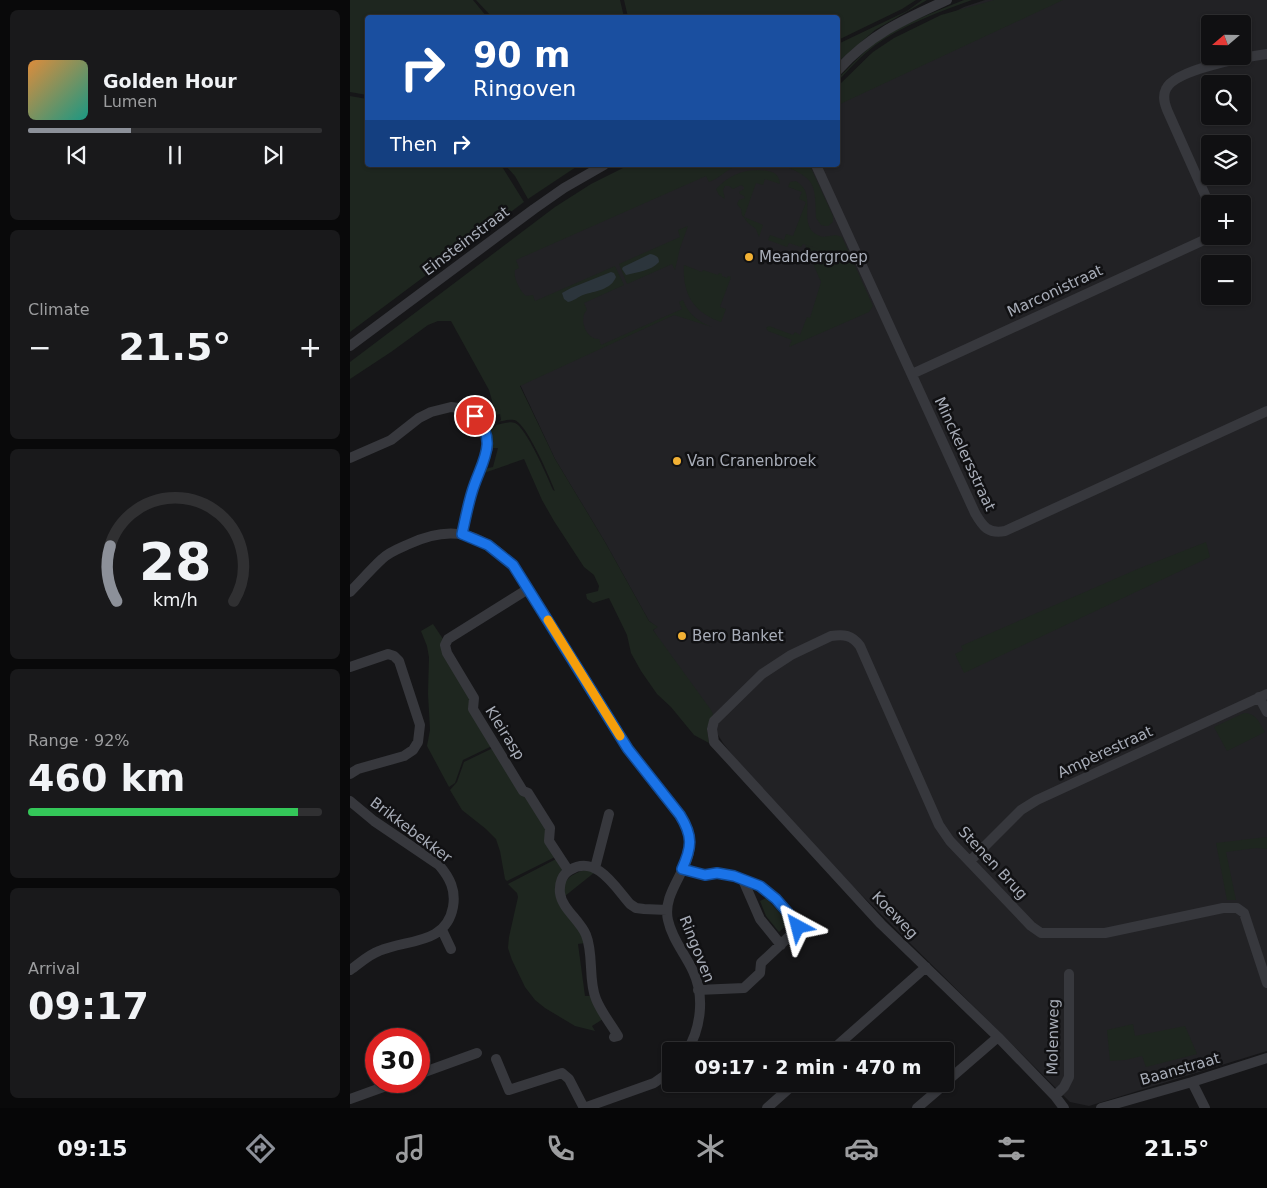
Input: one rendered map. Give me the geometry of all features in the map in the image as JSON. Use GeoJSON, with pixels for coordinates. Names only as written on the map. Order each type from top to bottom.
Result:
{"type":"FeatureCollection","features":[{"type":"Feature","properties":{"kind":"street"},"geometry":{"type":"LineString","coordinates":[[840,67],[877,34],[947,0]]}},
{"type":"Feature","properties":{"kind":"street"},"geometry":{"type":"LineString","coordinates":[[1205,195],[1164,102],[1166,89],[1173,81],[1213,65],[1267,54]]}},
{"type":"Feature","properties":{"kind":"street","name":"Einsteinstraat"},"geometry":{"type":"LineString","coordinates":[[350,346],[534,209],[564,188],[601,167]]}},
{"type":"Feature","properties":{"kind":"street","name":"Minckelersstraat"},"geometry":{"type":"LineString","coordinates":[[817,167],[983,527],[996,532],[1011,528],[1267,411]]}},
{"type":"Feature","properties":{"kind":"street","name":"Marconistraat"},"geometry":{"type":"LineString","coordinates":[[912,374],[1201,241]]}},
{"type":"Feature","properties":{"kind":"street"},"geometry":{"type":"LineString","coordinates":[[350,458],[383,445],[419,418],[431,412],[451,407],[460,408],[475,416],[484,427],[488,448],[472,491],[462,534]]}},
{"type":"Feature","properties":{"kind":"street","name":"Ringoven"},"geometry":{"type":"LineString","coordinates":[[350,592],[383,557],[422,538],[446,533],[462,534],[488,545],[513,565],[628,749],[686,824],[690,844],[687,857],[670,895],[667,910],[670,926],[693,972],[698,990],[699,1018],[693,1042]]}},
{"type":"Feature","properties":{"kind":"street","name":"Kleirasp"},"geometry":{"type":"LineString","coordinates":[[528,589],[448,639],[444,646],[474,698],[473,709],[524,791],[528,793],[550,828],[549,841],[568,870]]}},
{"type":"Feature","properties":{"kind":"street","name":"Stenen Brug"},"geometry":{"type":"LineString","coordinates":[[712,736],[714,721],[773,666],[831,636],[841,634],[849,636],[856,640],[860,646],[939,824],[950,841],[1031,926],[1041,933],[1105,933],[1223,908],[1237,908],[1244,913],[1267,983]]}},
{"type":"Feature","properties":{"kind":"street"},"geometry":{"type":"LineString","coordinates":[[350,667],[388,654],[394,656],[399,661],[421,728],[418,742],[410,754],[358,769],[350,774]]}},
{"type":"Feature","properties":{"kind":"street"},"geometry":{"type":"LineString","coordinates":[[1263,696],[1267,712]]}},
{"type":"Feature","properties":{"kind":"street","name":"Ampèrestraat"},"geometry":{"type":"LineString","coordinates":[[970,861],[1029,804],[1263,696]]}},
{"type":"Feature","properties":{"kind":"street","name":"Koeweg"},"geometry":{"type":"LineString","coordinates":[[712,736],[714,742],[881,924],[998,1037],[1055,1096],[1064,1108]]}},
{"type":"Feature","properties":{"kind":"street","name":"Brikkebekker"},"geometry":{"type":"LineString","coordinates":[[350,801],[357,808],[439,865],[447,876],[455,896],[452,914],[442,930]]}},
{"type":"Feature","properties":{"kind":"street"},"geometry":{"type":"LineString","coordinates":[[595,868],[609,814]]}},
{"type":"Feature","properties":{"kind":"street"},"geometry":{"type":"LineString","coordinates":[[614,1038],[618,1036],[596,999],[586,934],[561,898],[560,887],[562,878],[568,870],[582,866],[595,868],[636,908],[667,910]]}},
{"type":"Feature","properties":{"kind":"street"},"geometry":{"type":"LineString","coordinates":[[682,869],[705,875],[717,873],[760,886],[769,892],[797,923],[798,927],[761,963],[760,974],[744,988],[698,990]]}},
{"type":"Feature","properties":{"kind":"street"},"geometry":{"type":"LineString","coordinates":[[743,880],[760,919],[781,945]]}},
{"type":"Feature","properties":{"kind":"street"},"geometry":{"type":"LineString","coordinates":[[350,970],[378,951],[423,940],[442,930],[451,949]]}},
{"type":"Feature","properties":{"kind":"street"},"geometry":{"type":"LineString","coordinates":[[841,1042],[926,967]]}},
{"type":"Feature","properties":{"kind":"street","name":"Molenweg"},"geometry":{"type":"LineString","coordinates":[[1055,1096],[1064,1087],[1069,1077],[1069,974]]}},
{"type":"Feature","properties":{"kind":"street"},"geometry":{"type":"LineString","coordinates":[[954,1076],[998,1037]]}},
{"type":"Feature","properties":{"kind":"street"},"geometry":{"type":"LineString","coordinates":[[430,1070],[477,1053]]}},
{"type":"Feature","properties":{"kind":"street","name":"Baanstraat"},"geometry":{"type":"LineString","coordinates":[[1101,1108],[1267,1058]]}},
{"type":"Feature","properties":{"kind":"street"},"geometry":{"type":"LineString","coordinates":[[496,1059],[509,1090],[562,1073],[569,1079],[584,1108],[654,1083],[662,1077]]}},
{"type":"Feature","properties":{"kind":"street"},"geometry":{"type":"LineString","coordinates":[[1192,1082],[1205,1108]]}},
{"type":"Feature","properties":{"kind":"street"},"geometry":{"type":"LineString","coordinates":[[767,1108],[785,1092]]}},
{"type":"Feature","properties":{"kind":"street"},"geometry":{"type":"LineString","coordinates":[[917,1108],[936,1092]]}},
{"type":"Feature","properties":{"kind":"street"},"geometry":{"type":"LineString","coordinates":[[353,1108],[350,1100],[368,1093]]}},
{"type":"Feature","properties":{"kind":"shaded area"},"geometry":{"type":"Polygon","coordinates":[[[350,0],[473,0],[485,15],[365,15],[365,95],[350,92],[350,0]]]}},
{"type":"Feature","properties":{"kind":"shaded area"},"geometry":{"type":"Polygon","coordinates":[[[476,0],[620,0],[624,15],[490,15],[476,0]]]}},
{"type":"Feature","properties":{"kind":"shaded area"},"geometry":{"type":"Polygon","coordinates":[[[624,0],[916,0],[902,9],[840,39],[840,15],[628,15],[624,0]]]}},
{"type":"Feature","properties":{"kind":"shaded area"},"geometry":{"type":"Polygon","coordinates":[[[922,0],[927,0],[875,30],[840,60],[840,43],[907,11],[922,0]]]}},
{"type":"Feature","properties":{"kind":"shaded area"},"geometry":{"type":"Polygon","coordinates":[[[964,0],[972,0],[921,20],[885,38],[864,54],[840,79],[840,76],[874,44],[895,30],[964,0]]]}},
{"type":"Feature","properties":{"kind":"shaded area"},"geometry":{"type":"Polygon","coordinates":[[[985,0],[1267,0],[1267,1051],[1089,1106],[1070,1102],[773,807],[723,743],[653,630],[657,627],[649,621],[605,542],[555,459],[471,280],[626,167],[840,167],[840,85],[870,55],[964,7],[985,0]]]}},
{"type":"Feature","properties":{"kind":"shaded area"},"geometry":{"type":"Polygon","coordinates":[[[994,0],[1063,0],[840,104],[840,84],[873,52],[894,38],[941,15],[994,0]]]}},
{"type":"Feature","properties":{"kind":"shaded area"},"geometry":{"type":"Polygon","coordinates":[[[350,96],[365,99],[365,167],[502,167],[524,202],[350,332],[350,96]]]}},
{"type":"Feature","properties":{"kind":"shaded area"},"geometry":{"type":"Polygon","coordinates":[[[507,167],[576,167],[528,199],[515,176],[507,167]]]}},
{"type":"Feature","properties":{"kind":"shaded area"},"geometry":{"type":"Polygon","coordinates":[[[625,167],[734,167],[709,182],[706,176],[516,260],[519,268],[515,270],[515,277],[521,291],[526,296],[533,295],[535,301],[615,266],[624,285],[584,303],[587,310],[583,318],[585,328],[590,336],[599,339],[601,345],[682,309],[679,302],[683,300],[694,317],[712,327],[674,315],[520,386],[555,459],[605,542],[649,621],[658,627],[653,630],[711,710],[713,714],[707,728],[709,743],[694,735],[671,707],[657,694],[641,671],[631,653],[627,635],[609,598],[593,603],[587,599],[586,594],[598,591],[599,586],[594,575],[584,567],[554,521],[542,500],[524,459],[484,473],[484,469],[493,467],[498,448],[491,448],[490,432],[496,425],[513,422],[525,433],[555,491],[537,451],[525,430],[514,420],[498,422],[501,420],[500,414],[496,415],[489,390],[451,321],[438,321],[428,325],[350,379],[350,362],[555,207],[591,184],[625,167]]]}},
{"type":"Feature","properties":{"kind":"shaded area"},"geometry":{"type":"Polygon","coordinates":[[[786,167],[810,167],[833,216],[833,222],[828,226],[821,225],[816,218],[814,190],[811,184],[802,174],[786,167]]]}},
{"type":"Feature","properties":{"kind":"shaded area"},"geometry":{"type":"Polygon","coordinates":[[[746,171],[770,171],[776,174],[780,184],[765,179],[763,185],[756,183],[744,217],[763,225],[759,237],[756,229],[748,223],[742,215],[741,209],[737,204],[739,200],[745,198],[739,192],[744,187],[741,185],[733,189],[725,186],[723,190],[725,199],[719,195],[716,189],[735,175],[746,171]]]}},
{"type":"Feature","properties":{"kind":"shaded area"},"geometry":{"type":"Polygon","coordinates":[[[796,181],[803,187],[806,195],[809,227],[814,233],[823,237],[836,235],[842,237],[873,306],[869,312],[789,347],[792,340],[768,331],[766,328],[769,326],[793,335],[795,332],[800,335],[807,317],[810,318],[821,282],[805,245],[819,249],[803,244],[801,247],[789,243],[787,247],[768,240],[770,235],[784,240],[786,234],[793,236],[806,202],[799,199],[802,192],[788,187],[790,182],[796,181]]]}},
{"type":"Feature","properties":{"kind":"shaded area"},"geometry":{"type":"Polygon","coordinates":[[[688,226],[675,270],[672,264],[627,284],[619,264],[680,237],[678,230],[688,226]]]}},
{"type":"Feature","properties":{"kind":"shaded area"},"geometry":{"type":"Polygon","coordinates":[[[650,254],[658,258],[659,262],[656,265],[644,271],[626,275],[622,269],[623,267],[650,254]]]}},
{"type":"Feature","properties":{"kind":"shaded area"},"geometry":{"type":"Polygon","coordinates":[[[684,265],[702,272],[703,270],[718,275],[719,273],[722,274],[722,276],[727,278],[728,276],[731,277],[720,307],[726,309],[721,322],[697,308],[692,301],[685,285],[684,265]]]}},
{"type":"Feature","properties":{"kind":"shaded area"},"geometry":{"type":"Polygon","coordinates":[[[611,272],[616,277],[607,287],[568,302],[564,299],[562,293],[611,272]]]}},
{"type":"Feature","properties":{"kind":"shaded area"},"geometry":{"type":"Polygon","coordinates":[[[1206,542],[1210,557],[964,673],[955,654],[963,650],[961,646],[1140,568],[1206,542]]]}},
{"type":"Feature","properties":{"kind":"shaded area"},"geometry":{"type":"Polygon","coordinates":[[[433,624],[443,639],[492,746],[463,760],[455,783],[449,787],[427,746],[430,730],[428,694],[429,657],[421,631],[433,624]]]}},
{"type":"Feature","properties":{"kind":"shaded area"},"geometry":{"type":"Polygon","coordinates":[[[1244,713],[1254,716],[1265,732],[1227,751],[1214,727],[1244,713]]]}},
{"type":"Feature","properties":{"kind":"shaded area"},"geometry":{"type":"Polygon","coordinates":[[[493,748],[547,828],[555,857],[507,881],[496,839],[462,810],[450,790],[457,782],[464,762],[493,748]]]}},
{"type":"Feature","properties":{"kind":"shaded area"},"geometry":{"type":"Polygon","coordinates":[[[1267,837],[1267,849],[1257,848],[1226,852],[1236,900],[1227,900],[1216,843],[1267,837]]]}},
{"type":"Feature","properties":{"kind":"shaded area"},"geometry":{"type":"Polygon","coordinates":[[[556,859],[562,869],[557,885],[584,936],[585,943],[578,944],[585,996],[592,996],[603,1019],[592,1026],[595,1031],[575,1026],[535,1000],[525,987],[508,948],[518,897],[517,893],[508,884],[556,859]]]}},
{"type":"Feature","properties":{"kind":"shaded area"},"geometry":{"type":"Polygon","coordinates":[[[585,870],[595,872],[565,896],[564,886],[568,879],[585,870]]]}},
{"type":"Feature","properties":{"kind":"shaded area"},"geometry":{"type":"Polygon","coordinates":[[[766,898],[789,923],[779,932],[766,916],[760,901],[766,898]]]}},
{"type":"Feature","properties":{"kind":"shaded area"},"geometry":{"type":"Polygon","coordinates":[[[1133,1024],[1135,1036],[1185,1026],[1197,1054],[1146,1067],[1142,1056],[1110,1061],[1107,1030],[1133,1024]]]}},
{"type":"Feature","properties":{"kind":"slow traffic"},"geometry":{"type":"LineString","coordinates":[[548,620],[620,736]]}},
{"type":"Feature","properties":{"kind":"place","name":"Meandergroep"},"geometry":{"type":"Point","coordinates":[749,257]}},
{"type":"Feature","properties":{"kind":"place","name":"Van Cranenbroek"},"geometry":{"type":"Point","coordinates":[677,461]}},
{"type":"Feature","properties":{"kind":"place","name":"Bero Banket"},"geometry":{"type":"Point","coordinates":[682,636]}},
{"type":"Feature","properties":{"kind":"route"},"geometry":{"type":"LineString","coordinates":[[475,416],[484,427],[488,448],[472,491],[462,534],[488,545],[513,565],[628,749],[686,824],[689,832],[690,849],[682,869],[705,875],[717,873],[734,876],[760,886],[776,899],[798,924],[798,927]]}}]}
